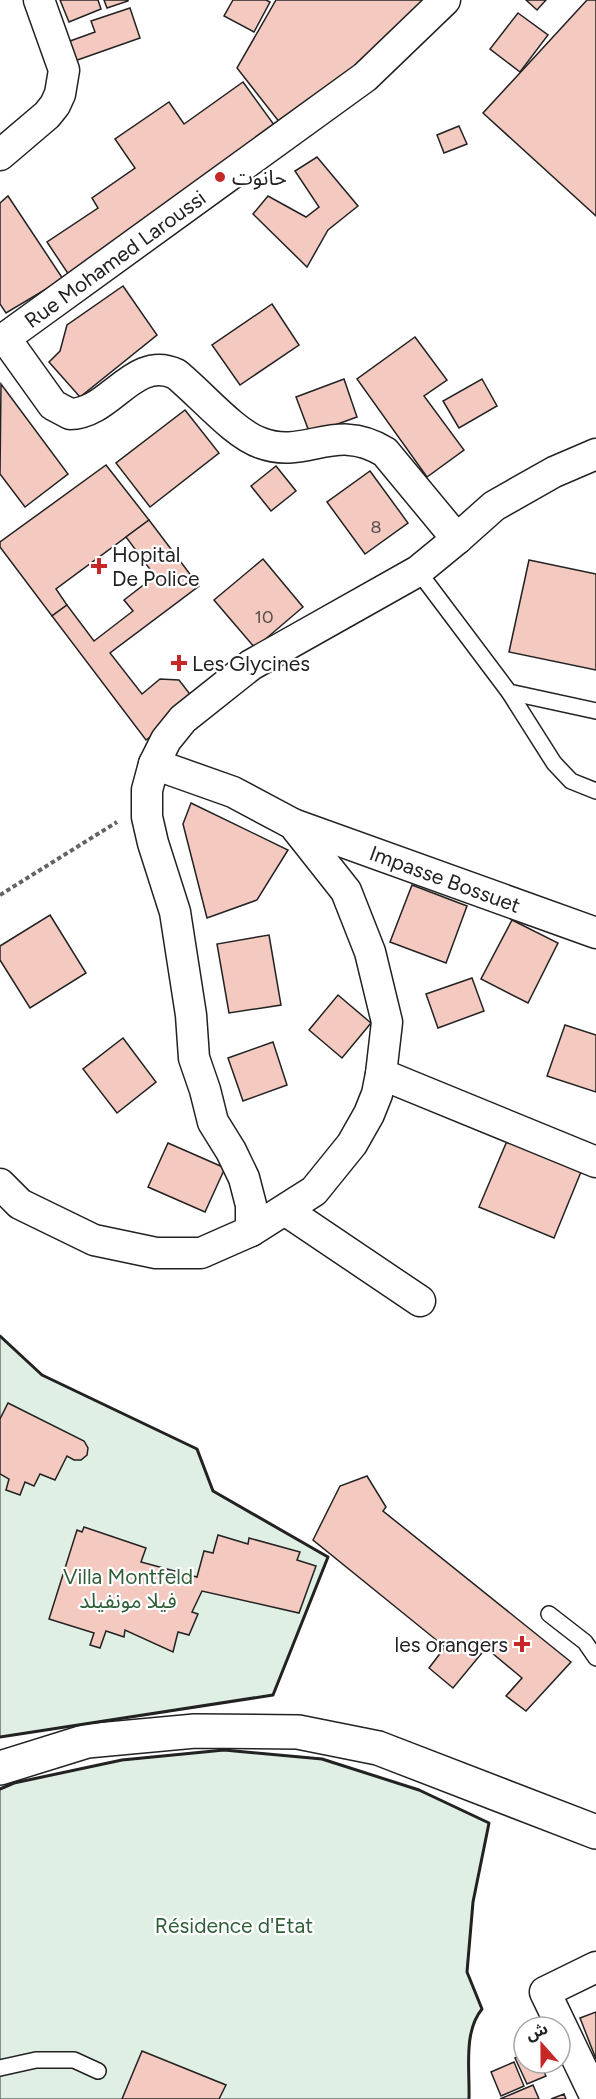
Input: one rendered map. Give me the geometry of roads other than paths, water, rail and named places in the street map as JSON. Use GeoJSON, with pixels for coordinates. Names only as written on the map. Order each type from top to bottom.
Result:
{"type":"FeatureCollection","features":[{"type":"Feature","properties":{"kind":"main road"},"geometry":{"type":"LineString","coordinates":[[0,1768],[87,1741],[195,1731],[298,1732],[378,1748],[596,1832]]}},
{"type":"Feature","properties":{"kind":"street"},"geometry":{"type":"LineString","coordinates":[[0,155],[47,115],[60,94],[64,70],[39,0]]}},
{"type":"Feature","properties":{"kind":"street","name":"Rue Mohamed Laroussi"},"geometry":{"type":"LineString","coordinates":[[445,0],[365,77],[2,340],[53,405],[69,414],[88,410],[147,371],[162,369],[176,374],[248,438],[263,444],[296,447],[345,438],[373,445],[385,452],[458,539]]}},
{"type":"Feature","properties":{"kind":"street"},"geometry":{"type":"LineString","coordinates":[[250,1231],[251,1205],[244,1178],[213,1122],[194,1058],[175,912],[147,817],[147,790],[154,764],[166,740],[183,719],[251,665],[418,571],[494,506],[554,472],[596,454]]}},
{"type":"Feature","properties":{"kind":"street","name":"Impasse Bossuet"},"geometry":{"type":"LineString","coordinates":[[154,764],[232,792],[293,824],[596,933]]}},
{"type":"Feature","properties":{"kind":"street"},"geometry":{"type":"LineString","coordinates":[[0,1184],[20,1204],[94,1240],[156,1253],[201,1253],[250,1231],[314,1191],[352,1144],[369,1114],[381,1074],[387,1022],[370,952],[346,891],[293,824]]}},
{"type":"Feature","properties":{"kind":"street"},"geometry":{"type":"LineString","coordinates":[[381,1074],[596,1162]]}},
{"type":"Feature","properties":{"kind":"street"},"geometry":{"type":"LineString","coordinates":[[285,1210],[420,1301]]}},
{"type":"Feature","properties":{"kind":"street"},"geometry":{"type":"LineString","coordinates":[[596,1967],[545,1992],[596,2098]]}},
{"type":"Feature","properties":{"kind":"lane"},"geometry":{"type":"LineString","coordinates":[[418,571],[509,692],[554,763],[571,780],[596,791]]}},
{"type":"Feature","properties":{"kind":"lane"},"geometry":{"type":"LineString","coordinates":[[509,692],[596,711]]}},
{"type":"Feature","properties":{"kind":"lane"},"geometry":{"type":"LineString","coordinates":[[549,1614],[585,1642],[596,1658]]}},
{"type":"Feature","properties":{"kind":"lane"},"geometry":{"type":"LineString","coordinates":[[0,2068],[36,2060],[74,2060],[98,2071]]}},
{"type":"Feature","properties":{"kind":"place","name":"حانوت"},"geometry":{"type":"Point","coordinates":[220,177]}},
{"type":"Feature","properties":{"kind":"place","name":"Hopital De Police"},"geometry":{"type":"Point","coordinates":[99,566]}},
{"type":"Feature","properties":{"kind":"place","name":"Les Glycines"},"geometry":{"type":"Point","coordinates":[179,663]}},
{"type":"Feature","properties":{"kind":"place","name":"les orangers"},"geometry":{"type":"Point","coordinates":[522,1644]}},
{"type":"Feature","properties":{"kind":"park label","name":"Villa Montfeld فيلا مونفيلد"},"geometry":{"type":"Point","coordinates":[128,1588]}},
{"type":"Feature","properties":{"kind":"park label","name":"Résidence d'Etat"},"geometry":{"type":"Point","coordinates":[234,1925]}}]}
